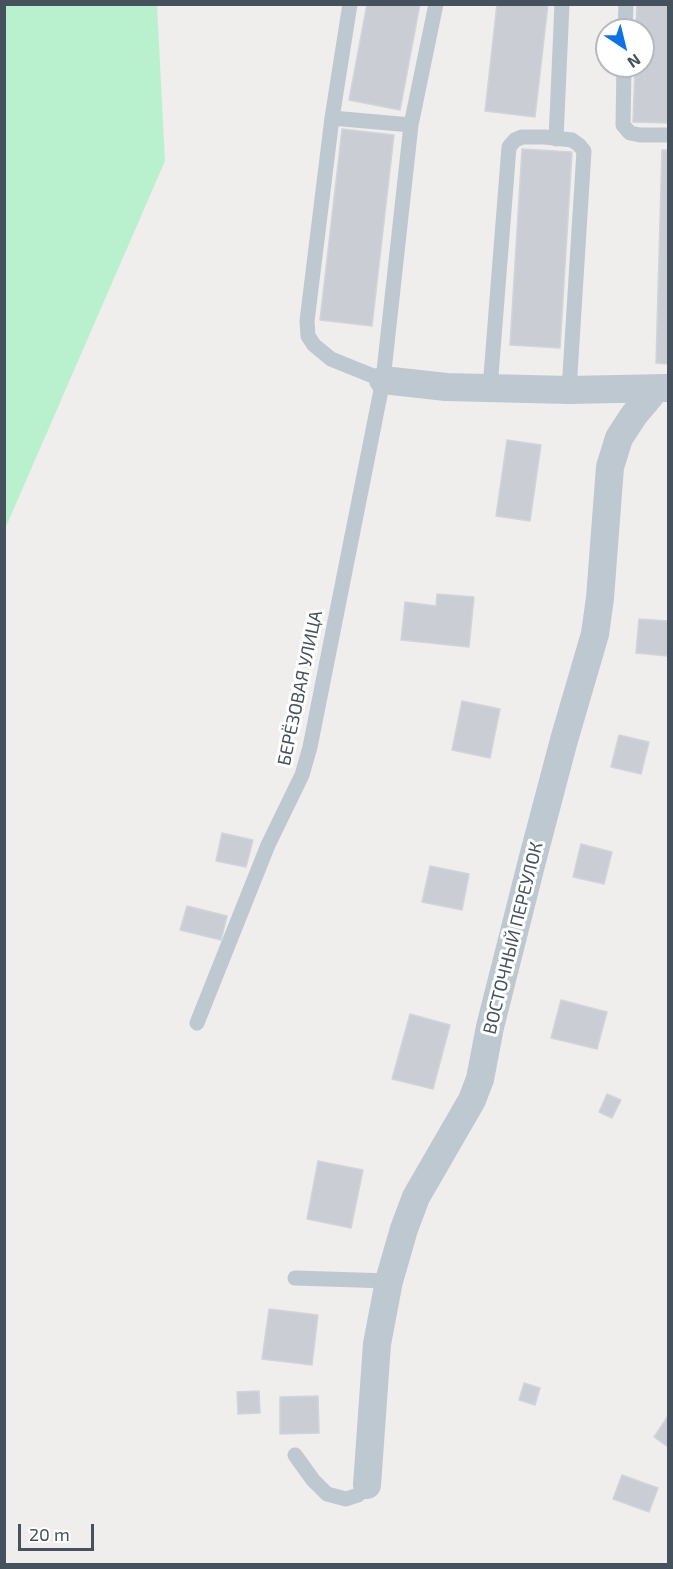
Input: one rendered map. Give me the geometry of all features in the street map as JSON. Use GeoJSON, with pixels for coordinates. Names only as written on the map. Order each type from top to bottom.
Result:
{"type":"FeatureCollection","features":[{"type":"Feature","properties":{"kind":"street"},"geometry":{"type":"LineString","coordinates":[[383,380],[446,387],[569,390],[662,389]]}},
{"type":"Feature","properties":{"kind":"street","name":"ВОСТОЧНЫЙ ПЕРЕУЛОК"},"geometry":{"type":"LineString","coordinates":[[367,1485],[377,1344],[389,1281],[416,1197],[472,1100],[480,1079],[490,1027],[538,839],[564,740],[596,634],[610,467],[619,438],[634,415],[662,389]]}},
{"type":"Feature","properties":{"kind":"lane"},"geometry":{"type":"LineString","coordinates":[[350,4],[332,118],[307,321],[308,336],[314,345],[331,359],[383,380]]}},
{"type":"Feature","properties":{"kind":"lane","name":"БЕРЁЗОВАЯ УЛИЦА"},"geometry":{"type":"LineString","coordinates":[[197,1023],[268,845],[302,775],[310,747],[383,380],[411,125],[436,4]]}},
{"type":"Feature","properties":{"kind":"lane"},"geometry":{"type":"LineString","coordinates":[[556,139],[562,4]]}},
{"type":"Feature","properties":{"kind":"lane"},"geometry":{"type":"LineString","coordinates":[[624,78],[623,125],[630,133],[669,135]]}},
{"type":"Feature","properties":{"kind":"lane"},"geometry":{"type":"LineString","coordinates":[[332,118],[411,125]]}},
{"type":"Feature","properties":{"kind":"lane"},"geometry":{"type":"LineString","coordinates":[[490,388],[509,147],[515,140],[522,137],[544,137],[572,140],[584,151],[569,390]]}},
{"type":"Feature","properties":{"kind":"lane"},"geometry":{"type":"LineString","coordinates":[[295,1278],[389,1281]]}},
{"type":"Feature","properties":{"kind":"lane"},"geometry":{"type":"LineString","coordinates":[[295,1455],[313,1480],[327,1494],[346,1499],[358,1495],[367,1485]]}},
{"type":"Feature","properties":{"kind":"green space"},"geometry":{"type":"Polygon","coordinates":[[[5,4],[157,5],[165,161],[5,529],[5,4]]]}},
{"type":"Feature","properties":{"kind":"building"},"geometry":{"type":"Polygon","coordinates":[[[367,4],[420,4],[400,110],[349,100],[367,4]]]}},
{"type":"Feature","properties":{"kind":"building"},"geometry":{"type":"Polygon","coordinates":[[[497,4],[548,4],[535,117],[485,111],[497,4]]]}},
{"type":"Feature","properties":{"kind":"building"},"geometry":{"type":"Polygon","coordinates":[[[637,4],[668,4],[668,123],[633,122],[635,78],[655,78],[655,18],[636,18],[637,4]]]}},
{"type":"Feature","properties":{"kind":"building"},"geometry":{"type":"Polygon","coordinates":[[[342,129],[394,135],[372,326],[320,320],[342,129]]]}},
{"type":"Feature","properties":{"kind":"building"},"geometry":{"type":"Polygon","coordinates":[[[522,149],[572,152],[560,348],[510,345],[522,149]]]}},
{"type":"Feature","properties":{"kind":"building"},"geometry":{"type":"Polygon","coordinates":[[[662,150],[668,150],[668,364],[656,363],[662,150]]]}},
{"type":"Feature","properties":{"kind":"building"},"geometry":{"type":"Polygon","coordinates":[[[507,440],[541,445],[530,521],[496,516],[507,440]]]}},
{"type":"Feature","properties":{"kind":"building"},"geometry":{"type":"Polygon","coordinates":[[[437,594],[474,597],[469,647],[401,640],[405,602],[436,606],[437,594]]]}},
{"type":"Feature","properties":{"kind":"building"},"geometry":{"type":"Polygon","coordinates":[[[639,619],[668,621],[668,656],[636,653],[639,619]]]}},
{"type":"Feature","properties":{"kind":"building"},"geometry":{"type":"Polygon","coordinates":[[[462,701],[500,709],[490,758],[452,750],[462,701]]]}},
{"type":"Feature","properties":{"kind":"building"},"geometry":{"type":"Polygon","coordinates":[[[619,735],[649,742],[641,774],[611,767],[619,735]]]}},
{"type":"Feature","properties":{"kind":"building"},"geometry":{"type":"Polygon","coordinates":[[[222,833],[253,840],[246,867],[216,861],[222,833]]]}},
{"type":"Feature","properties":{"kind":"building"},"geometry":{"type":"Polygon","coordinates":[[[581,844],[612,852],[604,884],[573,877],[581,844]]]}},
{"type":"Feature","properties":{"kind":"building"},"geometry":{"type":"Polygon","coordinates":[[[430,866],[469,874],[462,910],[422,902],[430,866]]]}},
{"type":"Feature","properties":{"kind":"building"},"geometry":{"type":"Polygon","coordinates":[[[187,906],[227,916],[221,940],[180,930],[187,906]]]}},
{"type":"Feature","properties":{"kind":"building"},"geometry":{"type":"Polygon","coordinates":[[[561,1000],[607,1012],[597,1049],[551,1038],[561,1000]]]}},
{"type":"Feature","properties":{"kind":"building"},"geometry":{"type":"Polygon","coordinates":[[[410,1014],[450,1025],[433,1089],[392,1079],[410,1014]]]}},
{"type":"Feature","properties":{"kind":"building"},"geometry":{"type":"Polygon","coordinates":[[[607,1094],[621,1100],[612,1118],[599,1112],[607,1094]]]}},
{"type":"Feature","properties":{"kind":"building"},"geometry":{"type":"Polygon","coordinates":[[[318,1161],[363,1170],[351,1228],[307,1219],[318,1161]]]}},
{"type":"Feature","properties":{"kind":"building"},"geometry":{"type":"Polygon","coordinates":[[[269,1309],[318,1315],[312,1365],[262,1359],[269,1309]]]}},
{"type":"Feature","properties":{"kind":"building"},"geometry":{"type":"Polygon","coordinates":[[[524,1383],[540,1388],[535,1405],[519,1400],[524,1383]]]}},
{"type":"Feature","properties":{"kind":"building"},"geometry":{"type":"Polygon","coordinates":[[[259,1391],[260,1413],[238,1414],[237,1392],[259,1391]]]}},
{"type":"Feature","properties":{"kind":"building"},"geometry":{"type":"Polygon","coordinates":[[[318,1396],[319,1433],[280,1434],[280,1397],[318,1396]]]}},
{"type":"Feature","properties":{"kind":"building"},"geometry":{"type":"Polygon","coordinates":[[[668,1416],[668,1447],[654,1437],[668,1416]]]}},
{"type":"Feature","properties":{"kind":"building"},"geometry":{"type":"Polygon","coordinates":[[[622,1475],[658,1488],[649,1512],[613,1499],[622,1475]]]}}]}
